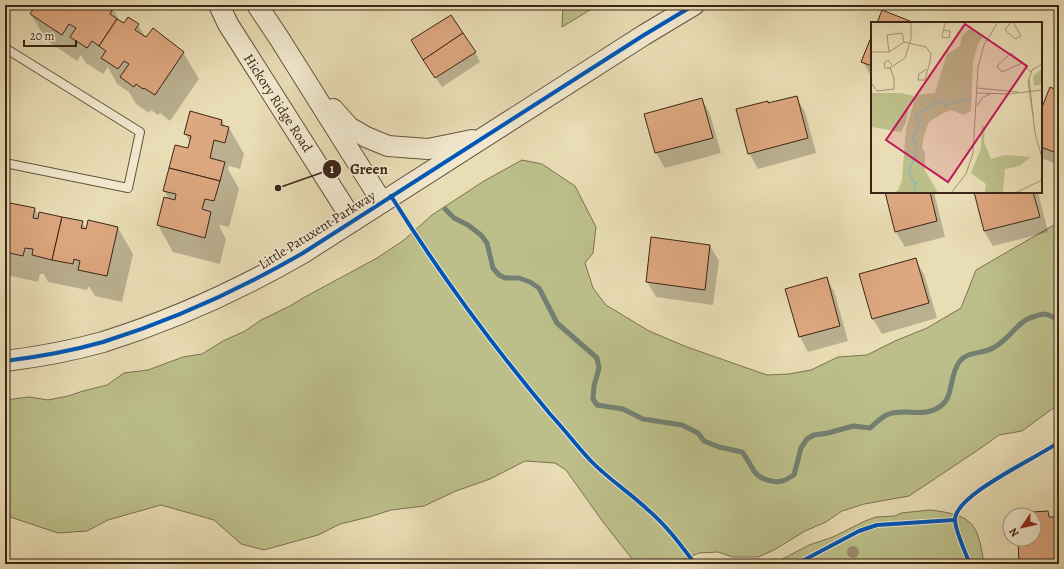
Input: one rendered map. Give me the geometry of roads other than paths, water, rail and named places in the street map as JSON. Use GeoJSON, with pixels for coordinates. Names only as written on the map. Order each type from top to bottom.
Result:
{"type":"FeatureCollection","features":[{"type":"Feature","properties":{"kind":"street","name":"Hickory Ridge Road"},"geometry":{"type":"LineString","coordinates":[[219,5],[232,30],[353,221]]}},
{"type":"Feature","properties":{"kind":"street"},"geometry":{"type":"LineString","coordinates":[[257,5],[382,202]]}},
{"type":"Feature","properties":{"kind":"street","name":"Little Patuxent Parkway"},"geometry":{"type":"LineString","coordinates":[[5,361],[46,355],[102,342],[162,321],[211,301],[259,278],[303,253],[644,35],[694,5]]}},
{"type":"Feature","properties":{"kind":"street"},"geometry":{"type":"LineString","coordinates":[[304,77],[350,127],[366,137],[388,146],[428,149],[484,137]]}},
{"type":"Feature","properties":{"kind":"lane"},"geometry":{"type":"LineString","coordinates":[[5,48],[140,132],[128,188],[5,164]]}},
{"type":"Feature","properties":{"kind":"waterway"},"geometry":{"type":"LineString","coordinates":[[445,209],[454,218],[468,225],[481,235],[487,243],[493,268],[499,275],[505,278],[519,278],[530,282],[539,288],[557,323],[597,358],[599,368],[594,386],[593,399],[597,405],[623,409],[643,419],[682,425],[698,433],[704,441],[719,447],[742,452],[754,471],[760,477],[777,482],[786,480],[794,475],[801,448],[807,439],[814,435],[853,426],[870,428],[884,416],[896,412],[923,412],[936,409],[946,401],[954,372],[963,358],[971,354],[989,350],[999,344],[1029,318],[1045,314],[1059,320]]}},
{"type":"Feature","properties":{"kind":"place","name":"Green"},"geometry":{"type":"Point","coordinates":[278,188]}}]}
